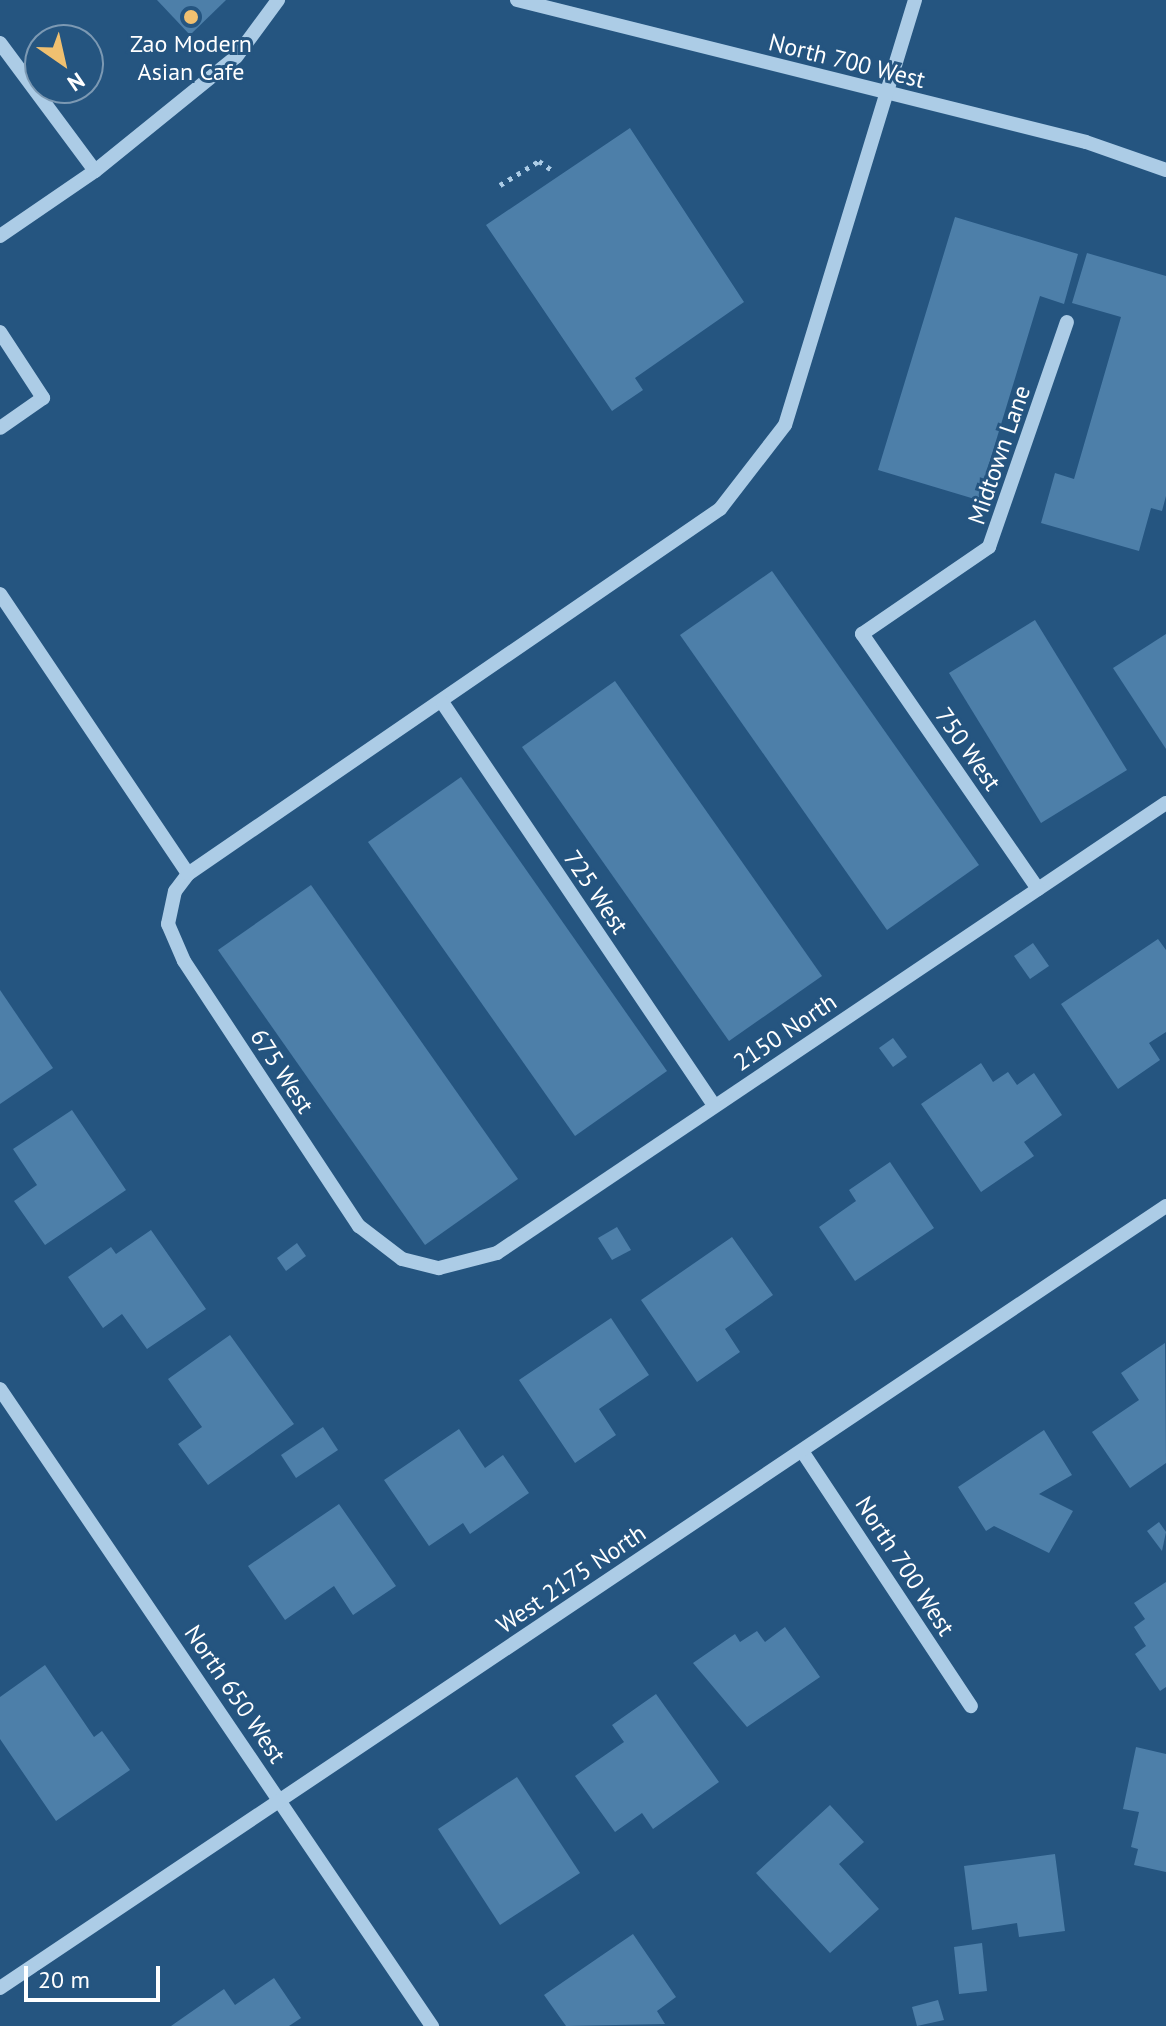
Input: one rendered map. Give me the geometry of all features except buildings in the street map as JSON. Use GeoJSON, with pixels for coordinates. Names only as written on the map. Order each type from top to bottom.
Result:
{"type":"FeatureCollection","features":[{"type":"Feature","properties":{"kind":"street"},"geometry":{"type":"LineString","coordinates":[[0,236],[95,171],[236,57],[278,0]]}},
{"type":"Feature","properties":{"kind":"street","name":"North 700 West"},"geometry":{"type":"LineString","coordinates":[[517,0],[1086,142],[1166,170]]}},
{"type":"Feature","properties":{"kind":"street"},"geometry":{"type":"LineString","coordinates":[[0,594],[188,874],[720,509],[785,425],[889,95],[915,0]]}},
{"type":"Feature","properties":{"kind":"street"},"geometry":{"type":"LineString","coordinates":[[0,43],[95,171]]}},
{"type":"Feature","properties":{"kind":"street","name":"Midtown Lane"},"geometry":{"type":"LineString","coordinates":[[862,634],[989,547],[1067,322]]}},
{"type":"Feature","properties":{"kind":"street"},"geometry":{"type":"LineString","coordinates":[[0,332],[43,398],[0,428]]}},
{"type":"Feature","properties":{"kind":"street","name":"750 West"},"geometry":{"type":"LineString","coordinates":[[862,634],[1038,889]]}},
{"type":"Feature","properties":{"kind":"street","name":"725 West"},"geometry":{"type":"LineString","coordinates":[[442,702],[714,1106]]}},
{"type":"Feature","properties":{"kind":"street","name":"2150 North"},"geometry":{"type":"LineString","coordinates":[[418,1265],[439,1268],[497,1253],[1166,803]]}},
{"type":"Feature","properties":{"kind":"street","name":"675 West"},"geometry":{"type":"LineString","coordinates":[[188,874],[167,912],[184,961],[359,1226],[418,1265]]}},
{"type":"Feature","properties":{"kind":"street","name":"West 2175 North"},"geometry":{"type":"LineString","coordinates":[[0,1988],[1166,1206]]}},
{"type":"Feature","properties":{"kind":"street","name":"North 650 West"},"geometry":{"type":"LineString","coordinates":[[0,1389],[281,1798],[432,2026]]}},
{"type":"Feature","properties":{"kind":"street","name":"North 700 West"},"geometry":{"type":"LineString","coordinates":[[802,1451],[971,1706]]}},
{"type":"Feature","properties":{"kind":"path"},"geometry":{"type":"LineString","coordinates":[[500,185],[539,161],[552,170]]}},
{"type":"Feature","properties":{"kind":"place","name":"Zao Modern Asian Cafe"},"geometry":{"type":"Point","coordinates":[191,17]}}]}
